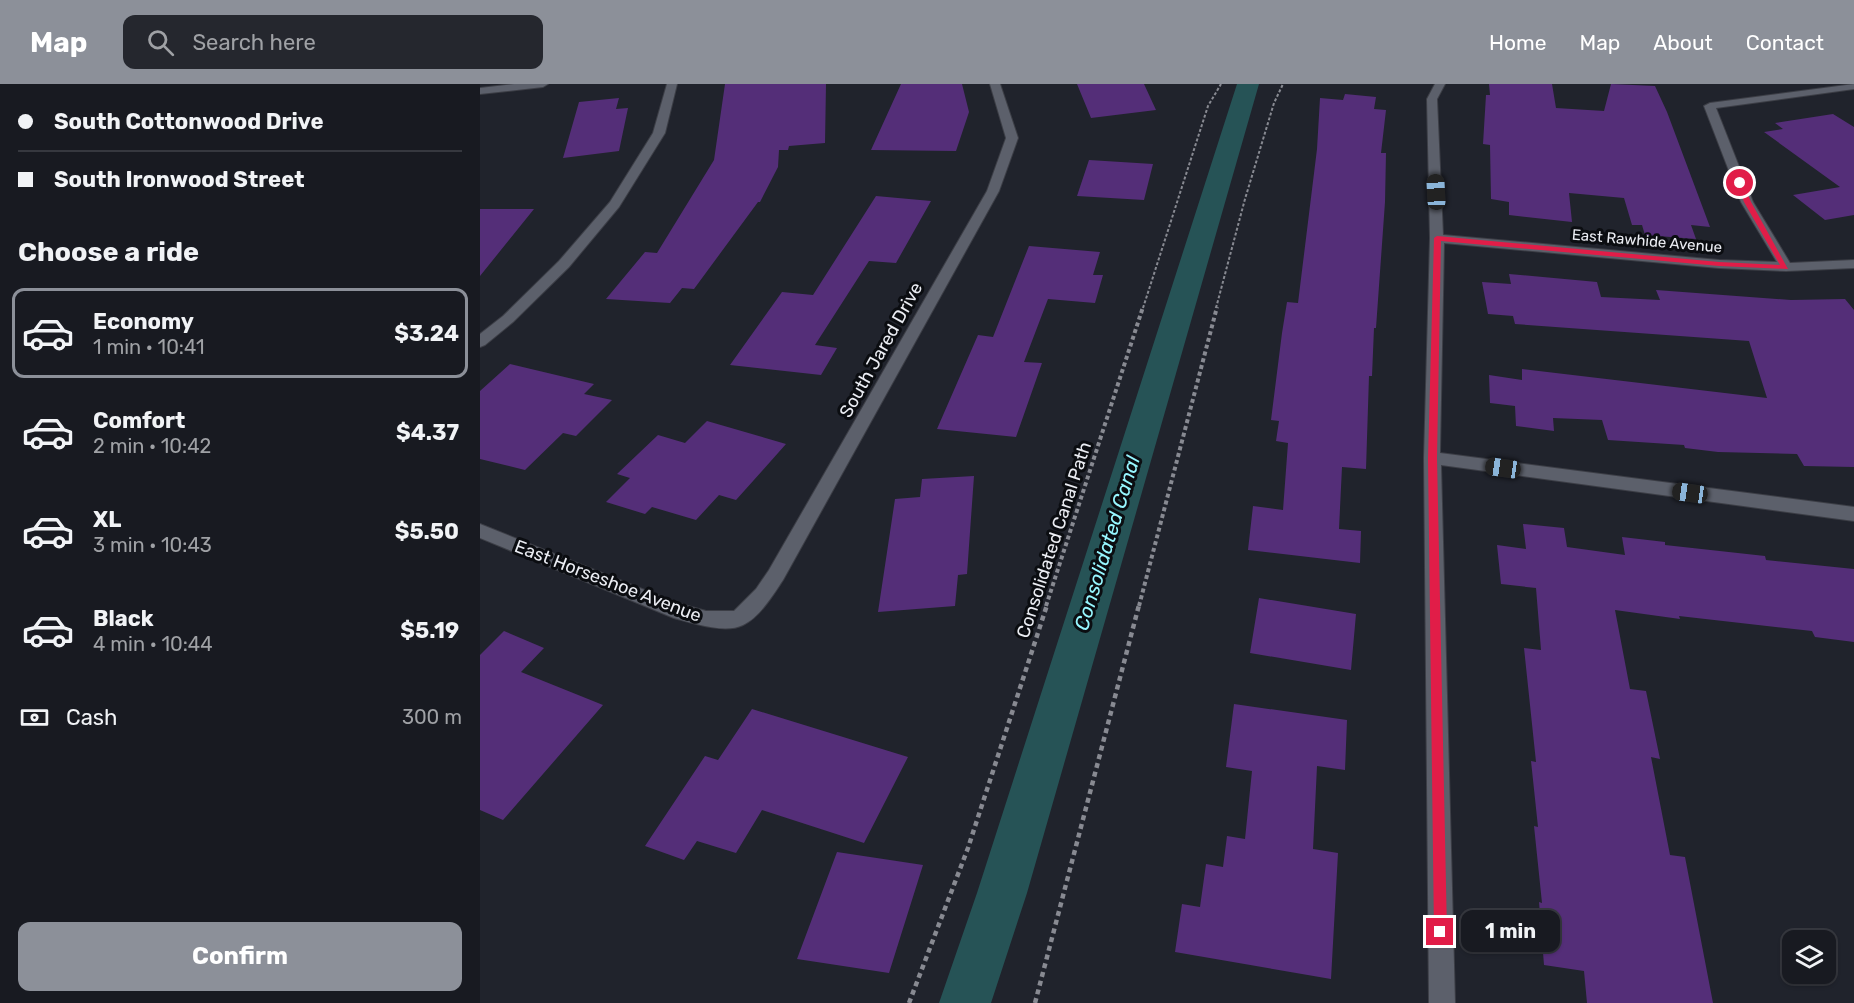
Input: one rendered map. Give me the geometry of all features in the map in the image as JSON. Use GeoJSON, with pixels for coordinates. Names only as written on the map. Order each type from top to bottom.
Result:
{"type":"FeatureCollection","features":[{"type":"Feature","properties":{"kind":"street"},"geometry":{"type":"LineString","coordinates":[[480,91],[543,84]]}},
{"type":"Feature","properties":{"kind":"street"},"geometry":{"type":"LineString","coordinates":[[480,342],[508,319],[564,264],[615,204],[659,134],[672,84]]}},
{"type":"Feature","properties":{"kind":"street","name":"South Jared Drive"},"geometry":{"type":"LineString","coordinates":[[738,620],[763,594],[776,575],[993,191],[1012,138],[995,84]]}},
{"type":"Feature","properties":{"kind":"street"},"geometry":{"type":"LineString","coordinates":[[1440,84],[1432,99],[1437,238],[1432,458],[1442,1003]]}},
{"type":"Feature","properties":{"kind":"street"},"geometry":{"type":"LineString","coordinates":[[1786,267],[1747,202],[1710,106],[1854,86]]}},
{"type":"Feature","properties":{"kind":"street","name":"East Rawhide Avenue"},"geometry":{"type":"LineString","coordinates":[[1437,238],[1719,264],[1786,267],[1854,264]]}},
{"type":"Feature","properties":{"kind":"street"},"geometry":{"type":"LineString","coordinates":[[1432,458],[1854,514]]}},
{"type":"Feature","properties":{"kind":"street","name":"East Horseshoe Avenue"},"geometry":{"type":"LineString","coordinates":[[480,531],[674,610],[706,619],[738,620]]}},
{"type":"Feature","properties":{"kind":"path","name":"Consolidated Canal Path"},"geometry":{"type":"LineString","coordinates":[[909,1003],[968,848],[1208,106],[1221,84]]}},
{"type":"Feature","properties":{"kind":"path"},"geometry":{"type":"LineString","coordinates":[[1035,1003],[1245,199],[1274,103],[1283,84]]}},
{"type":"Feature","properties":{"kind":"building"},"geometry":{"type":"Polygon","coordinates":[[[725,84],[826,84],[825,143],[789,146],[788,150],[779,150],[778,167],[760,202],[694,289],[682,288],[670,303],[606,299],[645,252],[657,253],[714,160],[725,84]]]}},
{"type":"Feature","properties":{"kind":"building"},"geometry":{"type":"Polygon","coordinates":[[[901,84],[962,84],[969,112],[956,151],[871,150],[901,84]]]}},
{"type":"Feature","properties":{"kind":"building"},"geometry":{"type":"Polygon","coordinates":[[[1077,84],[1144,84],[1156,110],[1091,118],[1077,84]]]}},
{"type":"Feature","properties":{"kind":"building"},"geometry":{"type":"Polygon","coordinates":[[[1489,84],[1552,84],[1556,108],[1604,111],[1611,84],[1655,86],[1710,227],[1691,225],[1696,239],[1645,235],[1642,225],[1632,225],[1624,198],[1569,193],[1572,222],[1509,215],[1509,202],[1491,199],[1490,145],[1483,144],[1486,95],[1490,95],[1489,84]]]}},
{"type":"Feature","properties":{"kind":"building"},"geometry":{"type":"Polygon","coordinates":[[[1345,94],[1376,97],[1374,109],[1386,110],[1381,153],[1386,153],[1385,202],[1372,376],[1369,376],[1366,469],[1342,467],[1339,529],[1361,531],[1360,563],[1248,550],[1253,506],[1283,510],[1288,443],[1276,441],[1279,421],[1271,420],[1282,333],[1287,302],[1298,303],[1317,149],[1320,98],[1343,100],[1345,94]]]}},
{"type":"Feature","properties":{"kind":"building"},"geometry":{"type":"Polygon","coordinates":[[[619,98],[616,109],[628,108],[619,151],[563,158],[579,102],[619,98]]]}},
{"type":"Feature","properties":{"kind":"building"},"geometry":{"type":"Polygon","coordinates":[[[1833,114],[1854,127],[1854,215],[1825,220],[1793,195],[1840,187],[1764,132],[1783,129],[1775,123],[1833,114]]]}},
{"type":"Feature","properties":{"kind":"building"},"geometry":{"type":"Polygon","coordinates":[[[1089,160],[1153,164],[1144,200],[1077,196],[1089,160]]]}},
{"type":"Feature","properties":{"kind":"building"},"geometry":{"type":"Polygon","coordinates":[[[876,196],[931,201],[896,263],[869,261],[815,345],[837,348],[821,375],[730,365],[782,292],[813,295],[876,196]]]}},
{"type":"Feature","properties":{"kind":"building"},"geometry":{"type":"Polygon","coordinates":[[[480,209],[534,209],[480,276],[480,209]]]}},
{"type":"Feature","properties":{"kind":"building"},"geometry":{"type":"Polygon","coordinates":[[[1029,246],[1100,252],[1093,275],[1103,275],[1095,303],[1048,299],[1024,362],[1042,363],[1016,437],[937,429],[978,335],[993,337],[1029,246]]]}},
{"type":"Feature","properties":{"kind":"building"},"geometry":{"type":"Polygon","coordinates":[[[1509,274],[1597,282],[1601,297],[1660,300],[1656,290],[1791,300],[1845,299],[1854,310],[1854,467],[1804,466],[1797,454],[1718,452],[1685,448],[1684,445],[1608,440],[1602,420],[1553,418],[1554,431],[1516,426],[1515,406],[1490,403],[1489,375],[1522,380],[1522,369],[1767,398],[1749,341],[1515,324],[1513,316],[1488,314],[1482,282],[1511,284],[1509,274]]]}},
{"type":"Feature","properties":{"kind":"building"},"geometry":{"type":"Polygon","coordinates":[[[510,364],[594,384],[584,394],[612,400],[576,436],[563,433],[525,470],[480,459],[480,391],[510,364]]]}},
{"type":"Feature","properties":{"kind":"building"},"geometry":{"type":"Polygon","coordinates":[[[707,421],[786,444],[736,500],[719,495],[696,520],[652,507],[645,514],[606,502],[630,478],[617,474],[658,435],[685,443],[707,421]]]}},
{"type":"Feature","properties":{"kind":"building"},"geometry":{"type":"Polygon","coordinates":[[[974,476],[967,574],[958,575],[955,606],[878,612],[895,499],[920,497],[922,479],[974,476]]]}},
{"type":"Feature","properties":{"kind":"building"},"geometry":{"type":"Polygon","coordinates":[[[1523,524],[1564,528],[1567,547],[1625,555],[1622,537],[1665,542],[1665,545],[1765,556],[1766,560],[1854,569],[1854,642],[1815,637],[1812,631],[1679,616],[1680,619],[1615,610],[1630,689],[1646,691],[1660,759],[1651,757],[1670,855],[1685,857],[1713,1003],[1587,1003],[1584,971],[1544,965],[1539,902],[1542,903],[1534,826],[1538,827],[1531,761],[1536,762],[1524,648],[1541,650],[1536,588],[1501,584],[1497,545],[1526,549],[1523,524]]]}},
{"type":"Feature","properties":{"kind":"building"},"geometry":{"type":"Polygon","coordinates":[[[1259,598],[1356,614],[1351,670],[1250,653],[1259,598]]]}},
{"type":"Feature","properties":{"kind":"building"},"geometry":{"type":"Polygon","coordinates":[[[504,631],[544,648],[521,672],[603,705],[503,820],[480,810],[480,655],[504,631]]]}},
{"type":"Feature","properties":{"kind":"building"},"geometry":{"type":"Polygon","coordinates":[[[1234,704],[1347,720],[1345,770],[1317,766],[1313,849],[1338,853],[1331,979],[1175,952],[1182,904],[1200,907],[1206,864],[1223,867],[1227,836],[1245,839],[1252,771],[1226,767],[1234,704]]]}},
{"type":"Feature","properties":{"kind":"building"},"geometry":{"type":"Polygon","coordinates":[[[752,709],[908,757],[864,843],[762,810],[736,853],[697,841],[684,860],[645,846],[705,756],[718,760],[752,709]]]}},
{"type":"Feature","properties":{"kind":"building"},"geometry":{"type":"Polygon","coordinates":[[[837,852],[923,865],[889,973],[797,959],[837,852]]]}},
{"type":"Feature","properties":{"kind":"waterway","name":"Consolidated Canal"},"geometry":{"type":"LineString","coordinates":[[965,1003],[1002,893],[1248,84]]}},
{"type":"Feature","properties":{"kind":"route"},"geometry":{"type":"LineString","coordinates":[[1440,932],[1432,458],[1437,238],[1719,264],[1786,267],[1747,202],[1740,183]]}}]}
